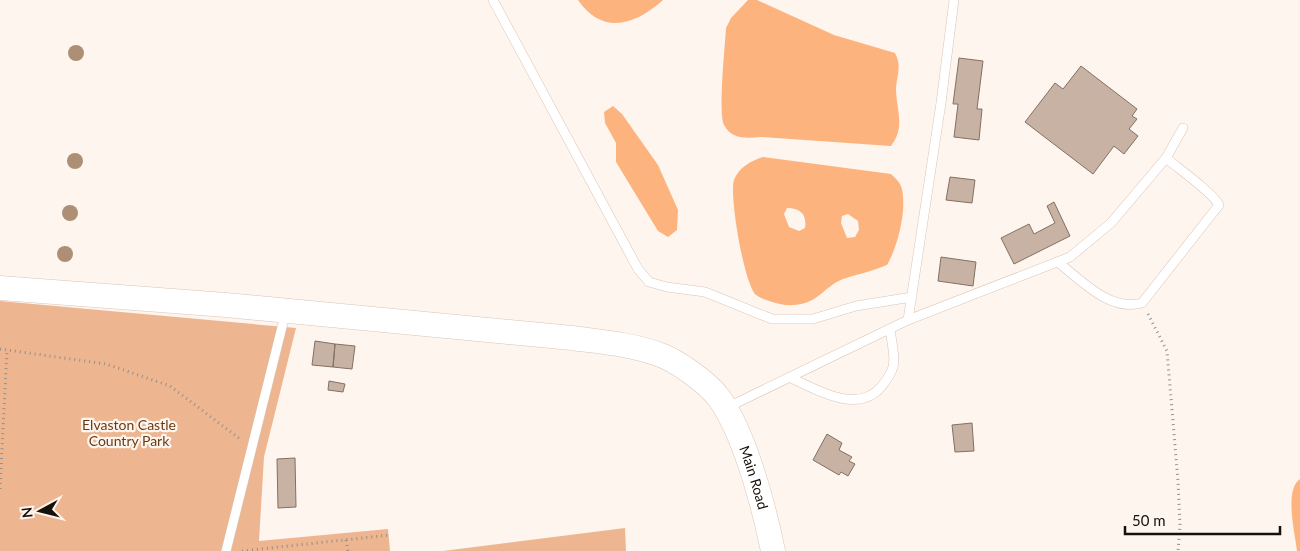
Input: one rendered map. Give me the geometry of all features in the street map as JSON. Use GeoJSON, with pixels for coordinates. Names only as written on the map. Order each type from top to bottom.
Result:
{"type":"FeatureCollection","features":[{"type":"Feature","properties":{"kind":"main road","name":"Main Road"},"geometry":{"type":"LineString","coordinates":[[0,288],[286,311],[621,344],[660,354],[713,390],[726,408],[758,488],[773,551]]}},
{"type":"Feature","properties":{"kind":"lane"},"geometry":{"type":"LineString","coordinates":[[493,0],[638,269],[649,282],[667,287],[705,292],[772,319],[813,319],[856,306],[912,297]]}},
{"type":"Feature","properties":{"kind":"lane"},"geometry":{"type":"LineString","coordinates":[[908,320],[941,103],[954,0]]}},
{"type":"Feature","properties":{"kind":"lane"},"geometry":{"type":"LineString","coordinates":[[726,408],[908,320],[1070,257],[1111,223],[1166,158],[1184,128]]}},
{"type":"Feature","properties":{"kind":"lane"},"geometry":{"type":"LineString","coordinates":[[1059,262],[1103,297],[1122,305],[1133,306],[1142,303],[1219,204],[1215,197],[1189,179],[1166,158]]}},
{"type":"Feature","properties":{"kind":"lane"},"geometry":{"type":"LineString","coordinates":[[226,551],[286,311]]}},
{"type":"Feature","properties":{"kind":"lane"},"geometry":{"type":"LineString","coordinates":[[789,377],[822,393],[843,398],[857,400],[875,394],[887,380],[893,366],[890,329]]}},
{"type":"Feature","properties":{"kind":"path"},"geometry":{"type":"LineString","coordinates":[[1142,303],[1167,351],[1178,481],[1180,526],[1178,551]]}},
{"type":"Feature","properties":{"kind":"path"},"geometry":{"type":"LineString","coordinates":[[0,349],[106,364],[170,386],[253,449]]}},
{"type":"Feature","properties":{"kind":"path"},"geometry":{"type":"LineString","coordinates":[[0,489],[7,350]]}},
{"type":"Feature","properties":{"kind":"path"},"geometry":{"type":"LineString","coordinates":[[242,551],[390,535]]}},
{"type":"Feature","properties":{"kind":"path"},"geometry":{"type":"LineString","coordinates":[[346,540],[348,551]]}},
{"type":"Feature","properties":{"kind":"green space","name":"Elvaston Castle Country Park"},"geometry":{"type":"Polygon","coordinates":[[[0,301],[296,328],[264,457],[259,541],[388,529],[390,551],[0,551],[0,301]]]}},
{"type":"Feature","properties":{"kind":"green space"},"geometry":{"type":"Polygon","coordinates":[[[625,528],[626,551],[443,551],[625,528]]]}},
{"type":"Feature","properties":{"kind":"shaded area"},"geometry":{"type":"Polygon","coordinates":[[[578,0],[663,0],[641,16],[619,23],[598,19],[578,0]]]}},
{"type":"Feature","properties":{"kind":"shaded area"},"geometry":{"type":"Polygon","coordinates":[[[748,0],[757,0],[834,35],[895,53],[899,66],[896,96],[899,125],[896,139],[891,146],[761,137],[745,138],[736,136],[727,130],[722,118],[722,79],[726,28],[731,18],[748,0]]]}},
{"type":"Feature","properties":{"kind":"shaded area"},"geometry":{"type":"Polygon","coordinates":[[[613,106],[622,114],[658,165],[678,210],[677,230],[668,237],[658,231],[616,162],[616,143],[605,123],[604,112],[613,106]]]}},
{"type":"Feature","properties":{"kind":"shaded area"},"geometry":{"type":"Polygon","coordinates":[[[763,157],[891,174],[901,186],[903,215],[895,248],[887,265],[843,279],[805,303],[785,305],[756,295],[751,288],[742,258],[733,189],[734,180],[739,171],[746,165],[763,157]],[[787,208],[784,214],[789,227],[799,231],[805,228],[805,219],[802,213],[796,209],[787,208]],[[848,214],[842,216],[841,223],[847,238],[855,237],[859,230],[858,221],[848,214]]]}},
{"type":"Feature","properties":{"kind":"shaded area"},"geometry":{"type":"Polygon","coordinates":[[[1300,479],[1300,551],[1297,551],[1291,502],[1292,492],[1300,479]]]}},
{"type":"Feature","properties":{"kind":"building"},"geometry":{"type":"Polygon","coordinates":[[[959,58],[983,61],[977,109],[982,109],[979,140],[954,137],[958,104],[953,104],[959,58]]]}},
{"type":"Feature","properties":{"kind":"building"},"geometry":{"type":"Polygon","coordinates":[[[1081,66],[1137,109],[1132,116],[1137,119],[1129,129],[1138,136],[1124,154],[1114,146],[1093,174],[1025,122],[1055,83],[1063,89],[1081,66]]]}},
{"type":"Feature","properties":{"kind":"building"},"geometry":{"type":"Polygon","coordinates":[[[950,177],[975,180],[972,203],[946,200],[950,177]]]}},
{"type":"Feature","properties":{"kind":"building"},"geometry":{"type":"Polygon","coordinates":[[[1054,202],[1070,236],[1014,264],[1001,238],[1029,224],[1034,234],[1055,223],[1047,206],[1054,202]]]}},
{"type":"Feature","properties":{"kind":"building"},"geometry":{"type":"Polygon","coordinates":[[[941,257],[976,262],[973,286],[938,281],[941,257]]]}},
{"type":"Feature","properties":{"kind":"building"},"geometry":{"type":"Polygon","coordinates":[[[315,341],[335,344],[333,367],[312,365],[315,341]]]}},
{"type":"Feature","properties":{"kind":"building"},"geometry":{"type":"Polygon","coordinates":[[[335,344],[355,346],[352,369],[333,367],[335,344]]]}},
{"type":"Feature","properties":{"kind":"building"},"geometry":{"type":"Polygon","coordinates":[[[329,381],[345,384],[343,392],[328,390],[329,381]]]}},
{"type":"Feature","properties":{"kind":"building"},"geometry":{"type":"Polygon","coordinates":[[[972,423],[974,451],[955,452],[952,425],[972,423]]]}},
{"type":"Feature","properties":{"kind":"building"},"geometry":{"type":"Polygon","coordinates":[[[827,434],[842,443],[839,450],[852,457],[849,461],[855,464],[848,476],[841,472],[839,475],[813,460],[827,434]]]}},
{"type":"Feature","properties":{"kind":"building"},"geometry":{"type":"Polygon","coordinates":[[[295,458],[296,507],[278,508],[277,459],[295,458]]]}}]}
